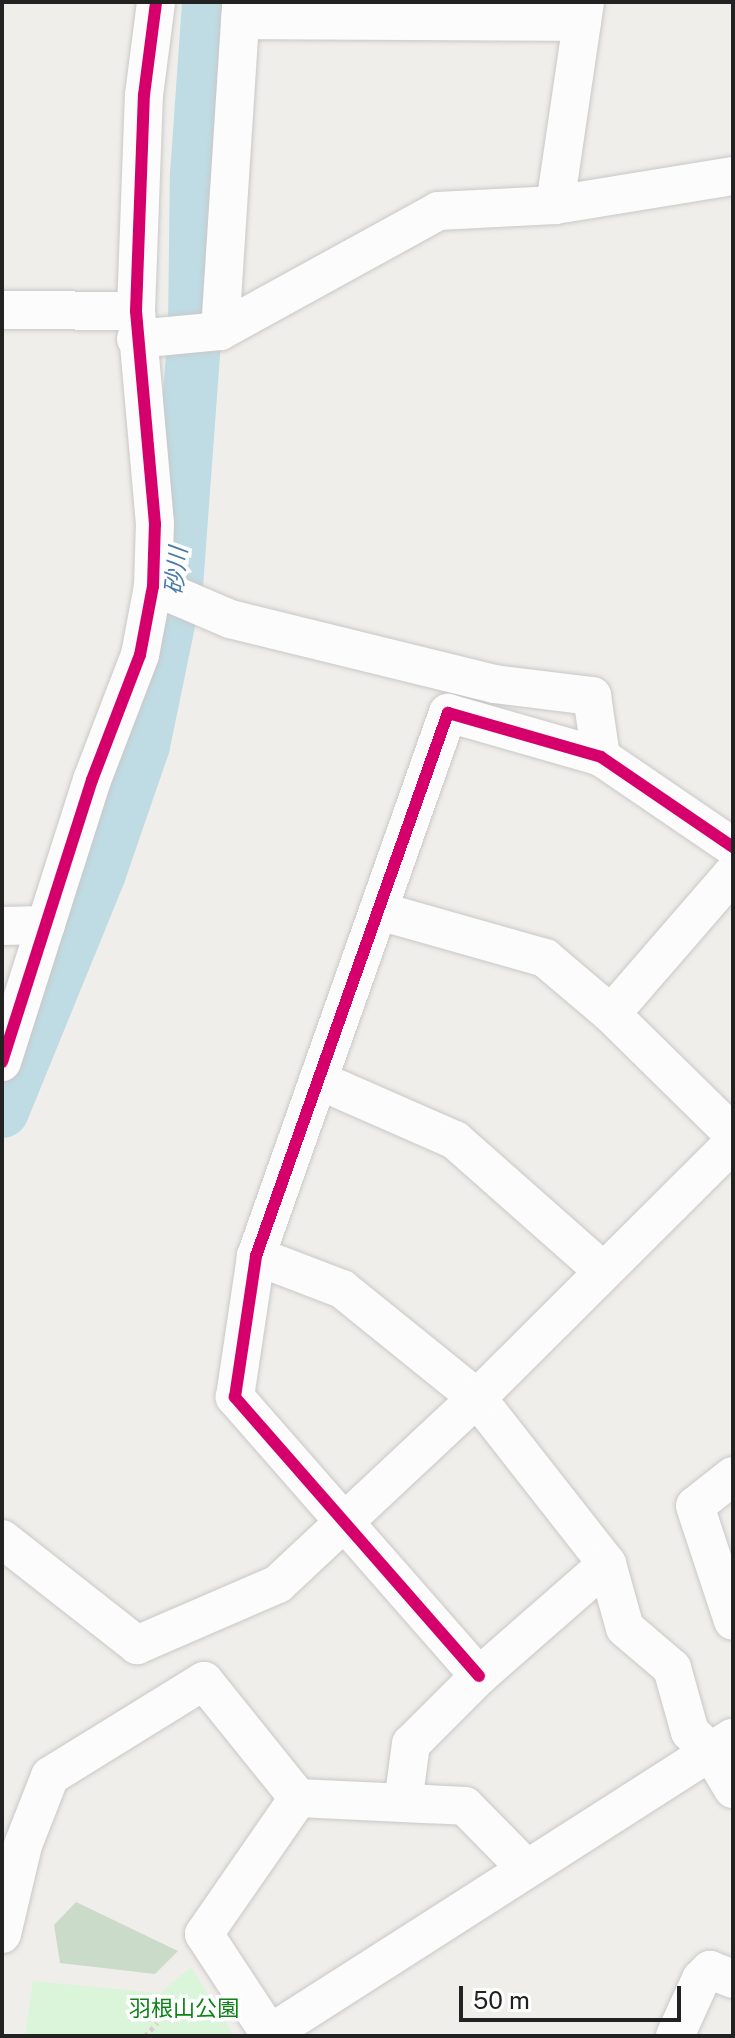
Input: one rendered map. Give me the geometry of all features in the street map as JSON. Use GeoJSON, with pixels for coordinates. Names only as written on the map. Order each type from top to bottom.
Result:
{"type":"FeatureCollection","features":[{"type":"Feature","properties":{"kind":"street"},"geometry":{"type":"LineString","coordinates":[[2,1062],[140,655],[154,586],[155,524],[137,330],[144,95],[156,2]]}},
{"type":"Feature","properties":{"kind":"street"},"geometry":{"type":"LineString","coordinates":[[219,331],[241,11],[584,12],[555,205]]}},
{"type":"Feature","properties":{"kind":"street"},"geometry":{"type":"LineString","coordinates":[[2,310],[137,330],[219,331],[438,211],[555,205],[733,176]]}},
{"type":"Feature","properties":{"kind":"street"},"geometry":{"type":"LineString","coordinates":[[154,586],[230,619],[494,684],[592,696],[601,757]]}},
{"type":"Feature","properties":{"kind":"street"},"geometry":{"type":"LineString","coordinates":[[479,1676],[235,1397],[256,1256],[448,713],[601,757],[733,847]]}},
{"type":"Feature","properties":{"kind":"street"},"geometry":{"type":"LineString","coordinates":[[611,1014],[733,873]]}},
{"type":"Feature","properties":{"kind":"street"},"geometry":{"type":"LineString","coordinates":[[379,911],[545,958],[611,1014],[733,1134]]}},
{"type":"Feature","properties":{"kind":"street"},"geometry":{"type":"LineString","coordinates":[[2,926],[46,925]]}},
{"type":"Feature","properties":{"kind":"street"},"geometry":{"type":"LineString","coordinates":[[318,1080],[455,1140],[601,1269]]}},
{"type":"Feature","properties":{"kind":"street"},"geometry":{"type":"LineString","coordinates":[[2,1539],[137,1645],[278,1584],[477,1398],[601,1269],[733,1143]]}},
{"type":"Feature","properties":{"kind":"street"},"geometry":{"type":"LineString","coordinates":[[256,1256],[342,1289],[477,1398],[607,1564],[625,1628],[672,1668],[690,1732],[722,1744]]}},
{"type":"Feature","properties":{"kind":"street"},"geometry":{"type":"LineString","coordinates":[[733,1476],[695,1506],[733,1621]]}},
{"type":"Feature","properties":{"kind":"street"},"geometry":{"type":"LineString","coordinates":[[403,1803],[411,1744],[479,1676],[607,1564]]}},
{"type":"Feature","properties":{"kind":"street"},"geometry":{"type":"LineString","coordinates":[[2,1934],[23,1845],[50,1776],[204,1681],[298,1798],[465,1806],[525,1867]]}},
{"type":"Feature","properties":{"kind":"street"},"geometry":{"type":"LineString","coordinates":[[722,1744],[733,1789]]}},
{"type":"Feature","properties":{"kind":"street"},"geometry":{"type":"LineString","coordinates":[[298,1798],[204,1934],[269,2035],[525,1867],[722,1744]]}},
{"type":"Feature","properties":{"kind":"street"},"geometry":{"type":"LineString","coordinates":[[675,2036],[701,1979],[710,1970],[733,1979]]}},
{"type":"Feature","properties":{"kind":"path"},"geometry":{"type":"LineString","coordinates":[[145,2036],[157,2023]]}},
{"type":"Feature","properties":{"kind":"green space"},"geometry":{"type":"Polygon","coordinates":[[[76,1902],[178,1951],[155,1974],[60,1963],[54,1925],[76,1902]]]}},
{"type":"Feature","properties":{"kind":"green space","name":"羽根山公園"},"geometry":{"type":"Polygon","coordinates":[[[191,1967],[234,2036],[25,2036],[33,1981],[160,1993],[191,1967]]]}},
{"type":"Feature","properties":{"kind":"waterway","name":"砂川"},"geometry":{"type":"LineString","coordinates":[[2,1111],[99,873],[143,745],[176,586],[195,328],[197,175],[209,2]]}},
{"type":"Feature","properties":{"kind":"cycle path"},"geometry":{"type":"LineString","coordinates":[[2,1062],[92,780],[140,655],[153,586],[155,524],[136,311],[144,95],[156,2]]}},
{"type":"Feature","properties":{"kind":"cycle path"},"geometry":{"type":"LineString","coordinates":[[479,1676],[235,1397],[256,1256],[448,713],[601,757],[733,847]]}}]}
